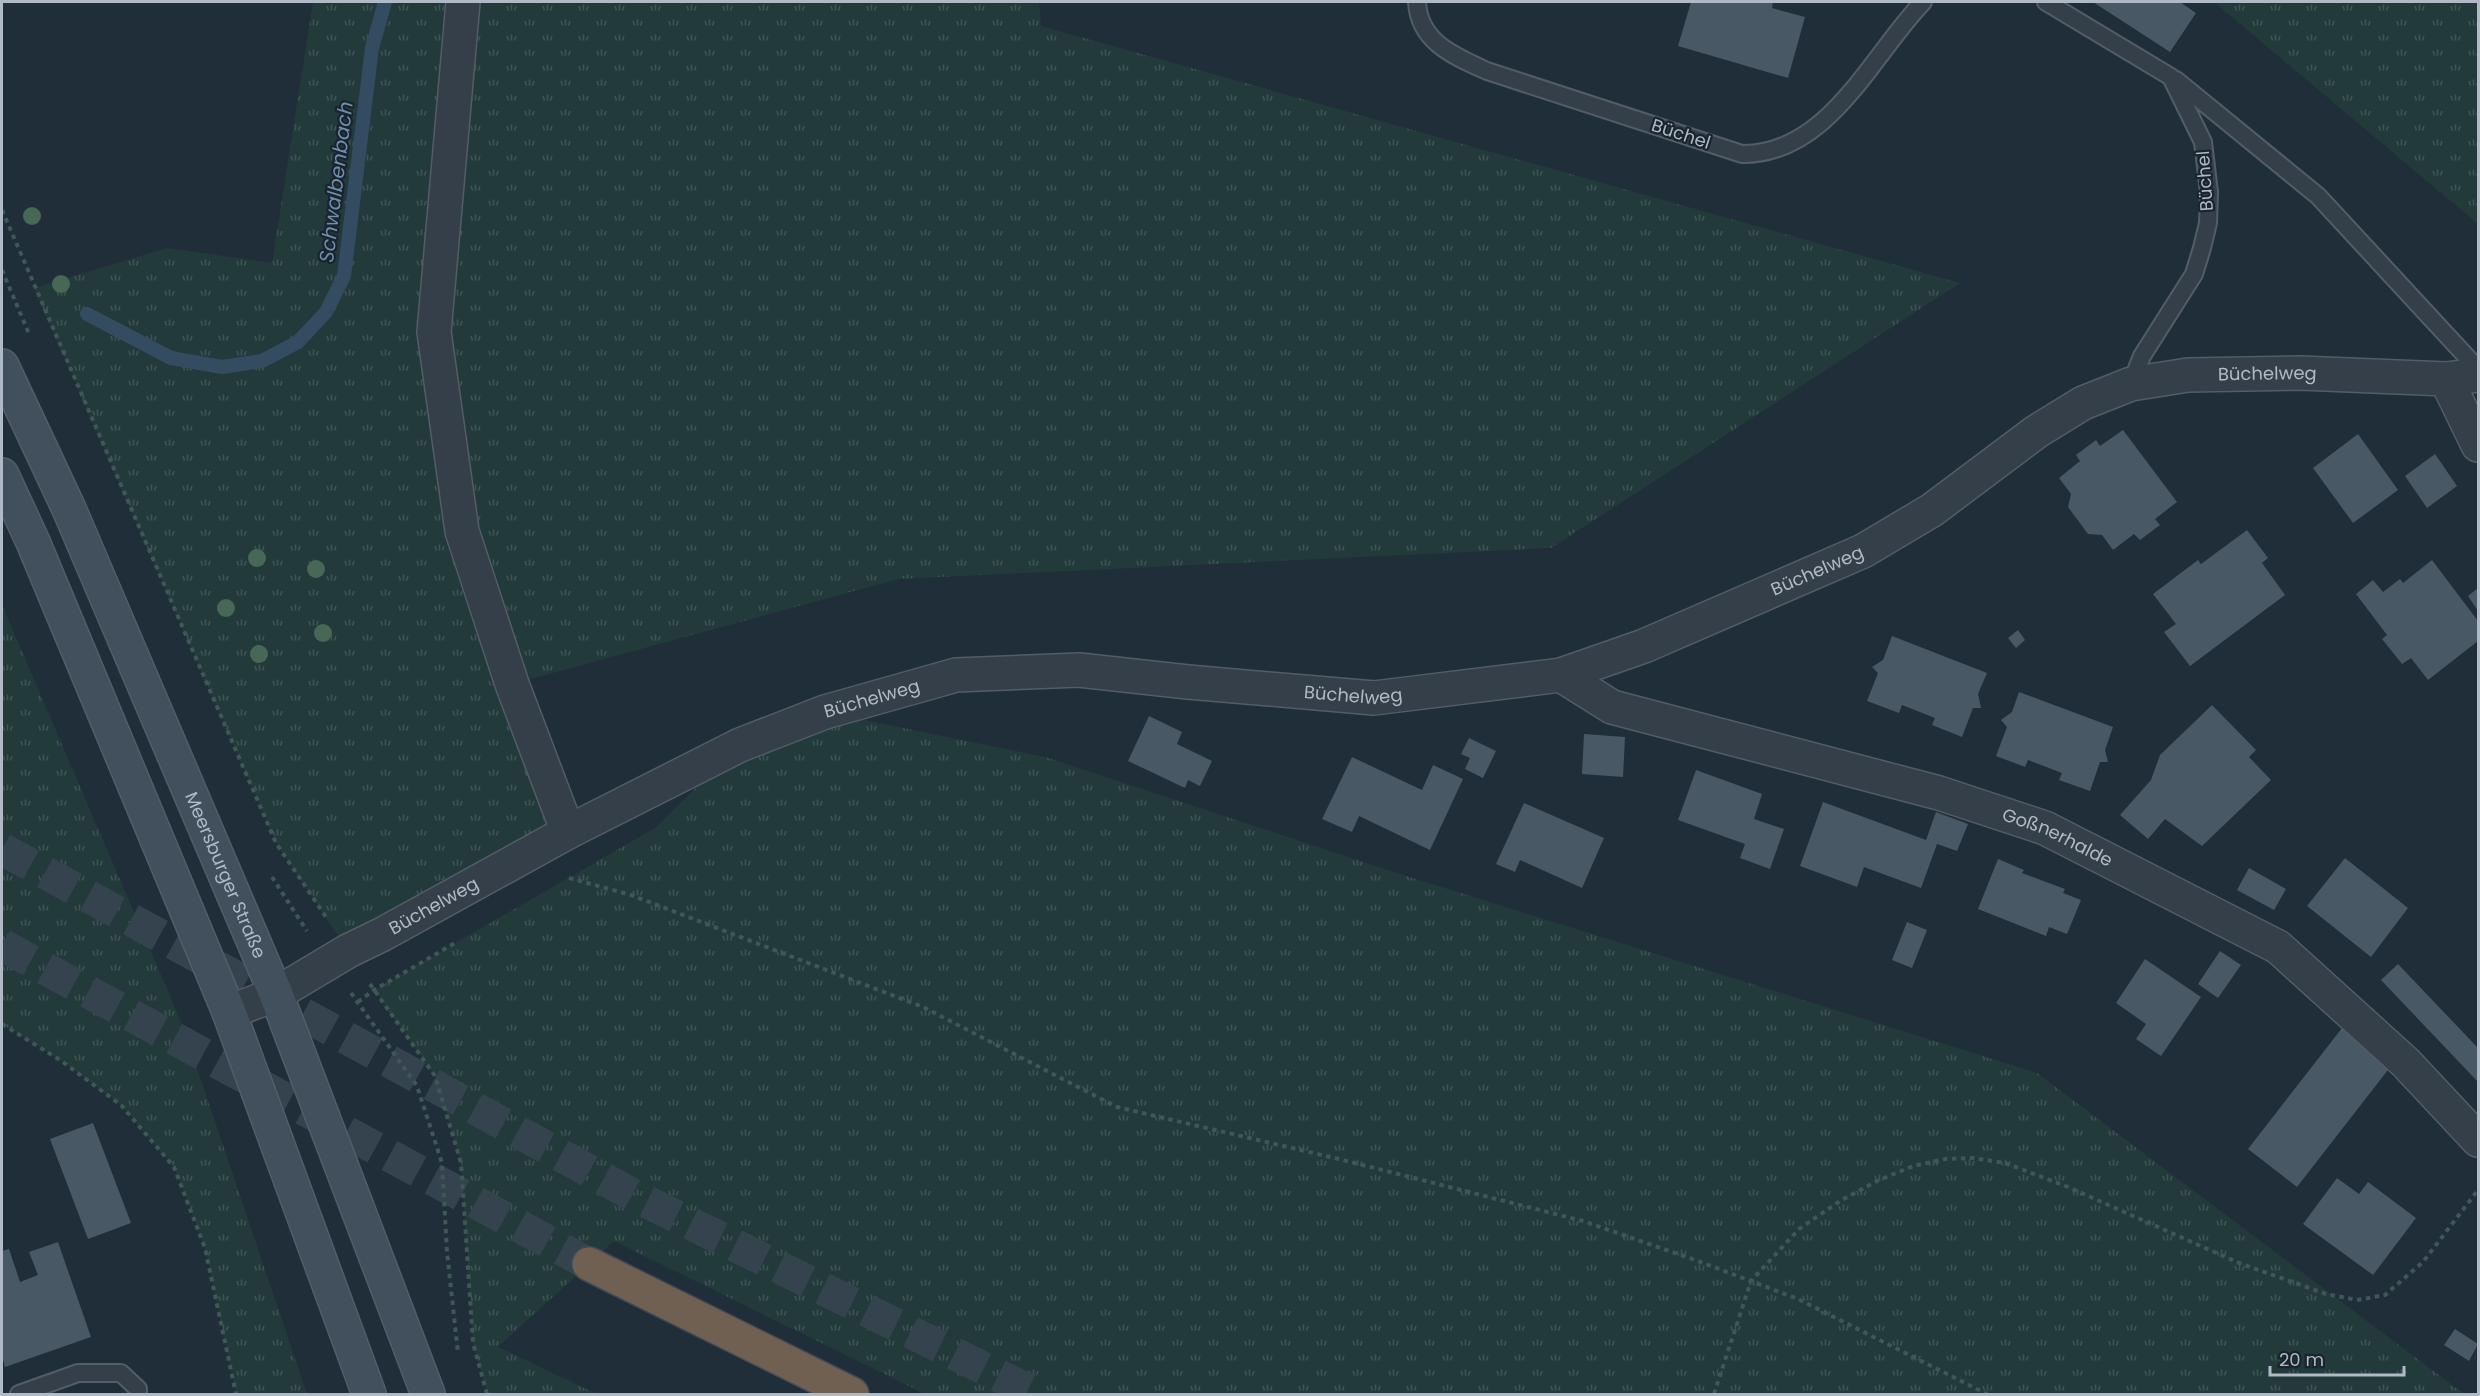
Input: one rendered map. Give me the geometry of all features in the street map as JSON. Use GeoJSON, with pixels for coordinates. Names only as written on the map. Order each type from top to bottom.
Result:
{"type":"FeatureCollection","features":[{"type":"Feature","properties":{"kind":"highway"},"geometry":{"type":"LineString","coordinates":[[589,1264],[852,1395]]}},
{"type":"Feature","properties":{"kind":"street"},"geometry":{"type":"LineString","coordinates":[[463,2],[434,332],[462,531],[512,684],[568,832]]}},
{"type":"Feature","properties":{"kind":"street","name":"Meersburger Straße"},"geometry":{"type":"LineString","coordinates":[[2,366],[69,509],[276,994],[428,1395]]}},
{"type":"Feature","properties":{"kind":"street","name":"Büchelweg"},"geometry":{"type":"LineString","coordinates":[[230,1012],[276,994],[568,832],[740,745],[825,712],[956,675],[1079,670],[1374,698],[1561,675],[1644,646],[1863,551],[1932,510],[2036,432],[2083,403],[2131,384],[2188,375],[2290,373],[2446,379],[2478,375]]}},
{"type":"Feature","properties":{"kind":"street"},"geometry":{"type":"LineString","coordinates":[[2446,379],[2478,445]]}},
{"type":"Feature","properties":{"kind":"street"},"geometry":{"type":"LineString","coordinates":[[2,475],[33,542],[230,1012],[369,1395]]}},
{"type":"Feature","properties":{"kind":"street","name":"Goßnerhalde"},"geometry":{"type":"LineString","coordinates":[[1561,675],[1612,707],[1939,793],[2055,833],[2278,947],[2406,1063],[2478,1140]]}},
{"type":"Feature","properties":{"kind":"lane","name":"Büchel"},"geometry":{"type":"LineString","coordinates":[[1417,2],[1425,31],[1435,43],[1456,57],[1487,71],[1742,154],[1760,154],[1794,142],[1832,112],[1854,90],[1907,18],[1923,2]]}},
{"type":"Feature","properties":{"kind":"lane"},"geometry":{"type":"LineString","coordinates":[[2046,2],[2171,77],[2319,196],[2478,369]]}},
{"type":"Feature","properties":{"kind":"lane","name":"Büchel"},"geometry":{"type":"LineString","coordinates":[[2131,384],[2142,356],[2194,274],[2208,223],[2209,192],[2203,142],[2171,77]]}},
{"type":"Feature","properties":{"kind":"lane"},"geometry":{"type":"LineString","coordinates":[[19,1395],[78,1373],[121,1373],[138,1389],[138,1395]]}},
{"type":"Feature","properties":{"kind":"path"},"geometry":{"type":"LineString","coordinates":[[2,210],[276,843],[339,957],[417,1086],[442,1163],[447,1252],[459,1354]]}},
{"type":"Feature","properties":{"kind":"path"},"geometry":{"type":"LineString","coordinates":[[2,270],[32,339]]}},
{"type":"Feature","properties":{"kind":"path"},"geometry":{"type":"LineString","coordinates":[[272,875],[435,1076],[461,1163],[473,1342],[487,1395]]}},
{"type":"Feature","properties":{"kind":"path"},"geometry":{"type":"LineString","coordinates":[[568,878],[631,895],[923,1007],[1117,1107],[1340,1159],[1583,1221],[1798,1299],[1987,1395]]}},
{"type":"Feature","properties":{"kind":"path"},"geometry":{"type":"LineString","coordinates":[[2,1024],[60,1060],[121,1105],[174,1167],[205,1248],[236,1395]]}},
{"type":"Feature","properties":{"kind":"path"},"geometry":{"type":"LineString","coordinates":[[1714,1395],[1751,1281],[1798,1229],[1840,1201],[1877,1181],[1913,1166],[1946,1159],[1973,1158],[2005,1163],[2068,1187],[2239,1263],[2326,1294],[2357,1300],[2385,1295],[2423,1262],[2478,1190]]}},
{"type":"Feature","properties":{"kind":"green space"},"geometry":{"type":"Polygon","coordinates":[[[313,2],[1039,2],[1041,26],[1960,283],[1551,548],[898,579],[512,684],[568,832],[348,951],[276,843],[34,288],[167,248],[272,263],[313,2]]]}},
{"type":"Feature","properties":{"kind":"green space"},"geometry":{"type":"Polygon","coordinates":[[[2214,2],[2478,2],[2478,224],[2214,2]]]}},
{"type":"Feature","properties":{"kind":"green space"},"geometry":{"type":"Polygon","coordinates":[[[2,605],[182,1024],[307,1394],[236,1394],[205,1248],[174,1167],[121,1105],[60,1060],[2,1024],[2,605]]]}},
{"type":"Feature","properties":{"kind":"green space"},"geometry":{"type":"Polygon","coordinates":[[[825,712],[1045,757],[1403,875],[2037,1073],[2464,1394],[925,1394],[614,1241],[498,1347],[597,1394],[487,1394],[473,1343],[461,1163],[435,1076],[374,990],[655,828],[740,745],[825,712]]]}},
{"type":"Feature","properties":{"kind":"building"},"geometry":{"type":"Polygon","coordinates":[[[1691,2],[1773,2],[1772,8],[1805,17],[1788,78],[1678,46],[1691,2]]]}},
{"type":"Feature","properties":{"kind":"building"},"geometry":{"type":"Polygon","coordinates":[[[2093,2],[2180,2],[2196,13],[2170,52],[2093,2]]]}},
{"type":"Feature","properties":{"kind":"building"},"geometry":{"type":"Polygon","coordinates":[[[2123,430],[2177,502],[2155,519],[2160,525],[2140,540],[2134,534],[2113,550],[2102,535],[2088,534],[2068,507],[2071,494],[2059,478],[2080,461],[2076,455],[2096,440],[2100,446],[2123,430]]]}},
{"type":"Feature","properties":{"kind":"building"},"geometry":{"type":"Polygon","coordinates":[[[2358,434],[2398,490],[2353,523],[2313,468],[2358,434]]]}},
{"type":"Feature","properties":{"kind":"building"},"geometry":{"type":"Polygon","coordinates":[[[2435,454],[2457,486],[2427,508],[2405,476],[2435,454]]]}},
{"type":"Feature","properties":{"kind":"building"},"geometry":{"type":"Polygon","coordinates":[[[2247,530],[2268,558],[2262,563],[2285,595],[2190,666],[2164,632],[2176,624],[2153,594],[2198,560],[2201,564],[2247,530]]]}},
{"type":"Feature","properties":{"kind":"building"},"geometry":{"type":"Polygon","coordinates":[[[2432,560],[2478,621],[2478,641],[2428,680],[2411,658],[2402,664],[2382,639],[2387,635],[2356,594],[2373,580],[2383,592],[2400,579],[2403,583],[2432,560]]]}},
{"type":"Feature","properties":{"kind":"building"},"geometry":{"type":"Polygon","coordinates":[[[2478,588],[2478,611],[2468,596],[2478,588]]]}},
{"type":"Feature","properties":{"kind":"building"},"geometry":{"type":"Polygon","coordinates":[[[2018,630],[2025,640],[2016,648],[2008,638],[2018,630]]]}},
{"type":"Feature","properties":{"kind":"building"},"geometry":{"type":"Polygon","coordinates":[[[1892,636],[1987,673],[1978,694],[1981,708],[1973,708],[1962,737],[1932,725],[1935,718],[1902,705],[1899,713],[1867,701],[1878,673],[1872,667],[1883,660],[1892,636]]]}},
{"type":"Feature","properties":{"kind":"building"},"geometry":{"type":"Polygon","coordinates":[[[2019,692],[2113,727],[2105,750],[2108,762],[2100,762],[2090,791],[2059,780],[2062,773],[2028,760],[2025,767],[1996,756],[2007,727],[2001,720],[2012,712],[2019,692]]]}},
{"type":"Feature","properties":{"kind":"building"},"geometry":{"type":"Polygon","coordinates":[[[2212,705],[2256,750],[2249,757],[2271,780],[2202,846],[2165,819],[2148,839],[2120,815],[2151,780],[2160,755],[2212,705]]]}},
{"type":"Feature","properties":{"kind":"building"},"geometry":{"type":"Polygon","coordinates":[[[1149,716],[1182,732],[1177,744],[1212,761],[1200,786],[1188,780],[1185,788],[1128,761],[1149,716]]]}},
{"type":"Feature","properties":{"kind":"building"},"geometry":{"type":"Polygon","coordinates":[[[1584,734],[1625,737],[1623,777],[1582,774],[1584,734]]]}},
{"type":"Feature","properties":{"kind":"building"},"geometry":{"type":"Polygon","coordinates":[[[1469,738],[1496,751],[1483,778],[1465,769],[1470,758],[1461,754],[1469,738]]]}},
{"type":"Feature","properties":{"kind":"building"},"geometry":{"type":"Polygon","coordinates":[[[1352,757],[1422,790],[1433,765],[1463,779],[1430,850],[1359,816],[1352,832],[1322,819],[1352,757]]]}},
{"type":"Feature","properties":{"kind":"building"},"geometry":{"type":"Polygon","coordinates":[[[1696,770],[1762,794],[1754,819],[1784,829],[1770,869],[1740,858],[1745,844],[1678,820],[1696,770]]]}},
{"type":"Feature","properties":{"kind":"building"},"geometry":{"type":"Polygon","coordinates":[[[1823,802],[1926,840],[1936,812],[1968,824],[1957,851],[1937,844],[1921,888],[1864,867],[1857,887],[1800,866],[1823,802]]]}},
{"type":"Feature","properties":{"kind":"building"},"geometry":{"type":"Polygon","coordinates":[[[1524,803],[1604,838],[1582,888],[1520,860],[1515,872],[1496,864],[1524,803]]]}},
{"type":"Feature","properties":{"kind":"building"},"geometry":{"type":"Polygon","coordinates":[[[2345,858],[2408,908],[2371,957],[2307,906],[2345,858]]]}},
{"type":"Feature","properties":{"kind":"building"},"geometry":{"type":"Polygon","coordinates":[[[1998,859],[2024,870],[2022,873],[2065,889],[2063,893],[2081,900],[2067,934],[2049,927],[2046,936],[1978,909],[1998,859]]]}},
{"type":"Feature","properties":{"kind":"building"},"geometry":{"type":"Polygon","coordinates":[[[2249,868],[2286,889],[2274,910],[2237,890],[2249,868]]]}},
{"type":"Feature","properties":{"kind":"building"},"geometry":{"type":"Polygon","coordinates":[[[1907,922],[1927,930],[1912,968],[1892,960],[1907,922]]]}},
{"type":"Feature","properties":{"kind":"building"},"geometry":{"type":"Polygon","coordinates":[[[2220,951],[2241,965],[2218,998],[2198,984],[2220,951]]]}},
{"type":"Feature","properties":{"kind":"building"},"geometry":{"type":"Polygon","coordinates":[[[2145,959],[2201,997],[2161,1056],[2136,1039],[2146,1024],[2116,1003],[2145,959]]]}},
{"type":"Feature","properties":{"kind":"building"},"geometry":{"type":"Polygon","coordinates":[[[2398,964],[2478,1048],[2478,1082],[2381,980],[2398,964]]]}},
{"type":"Feature","properties":{"kind":"building"},"geometry":{"type":"Polygon","coordinates":[[[2342,1028],[2391,1066],[2297,1187],[2248,1149],[2342,1028]]]}},
{"type":"Feature","properties":{"kind":"building"},"geometry":{"type":"Polygon","coordinates":[[[93,1123],[131,1223],[88,1239],[50,1139],[93,1123]]]}},
{"type":"Feature","properties":{"kind":"building"},"geometry":{"type":"Polygon","coordinates":[[[2337,1178],[2359,1194],[2368,1182],[2416,1218],[2373,1275],[2303,1224],[2337,1178]]]}},
{"type":"Feature","properties":{"kind":"building"},"geometry":{"type":"Polygon","coordinates":[[[58,1242],[91,1337],[5,1367],[2,1356],[2,1251],[9,1249],[20,1282],[38,1275],[29,1252],[58,1242]]]}},
{"type":"Feature","properties":{"kind":"building"},"geometry":{"type":"Polygon","coordinates":[[[2455,1329],[2478,1344],[2469,1361],[2444,1345],[2455,1329]]]}},
{"type":"Feature","properties":{"kind":"waterway","name":"Schwalbenbach"},"geometry":{"type":"LineString","coordinates":[[87,314],[171,358],[222,367],[262,361],[298,342],[326,312],[344,276],[372,48],[385,2]]}},
{"type":"Feature","properties":{"kind":"tunnel"},"geometry":{"type":"LineString","coordinates":[[2,849],[635,1196],[1036,1394]]}},
{"type":"Feature","properties":{"kind":"tunnel"},"geometry":{"type":"LineString","coordinates":[[2,945],[589,1264]]}}]}
